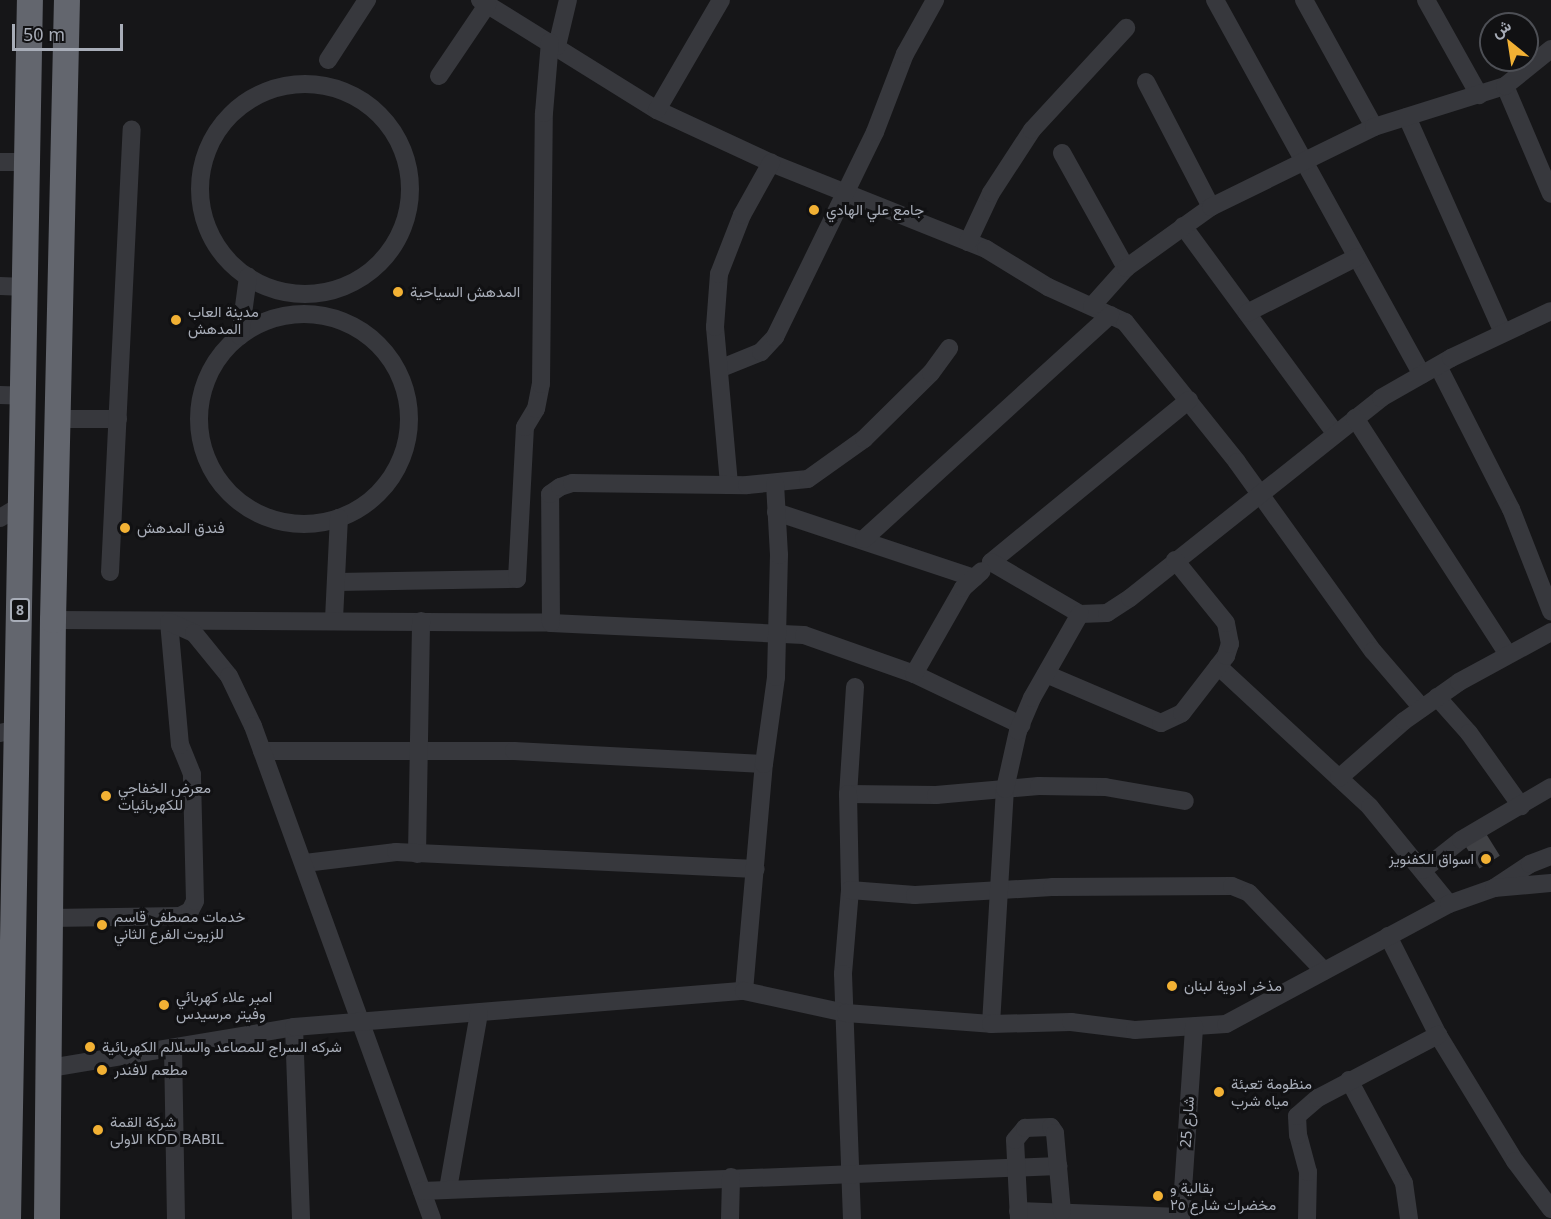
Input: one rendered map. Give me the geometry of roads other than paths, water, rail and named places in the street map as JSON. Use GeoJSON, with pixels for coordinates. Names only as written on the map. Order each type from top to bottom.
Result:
{"type":"FeatureCollection","features":[{"type":"Feature","properties":{"kind":"highway","name":"8"},"geometry":{"type":"LineString","coordinates":[[8,1219],[5,1143],[12,396],[26,287],[30,0]]}},
{"type":"Feature","properties":{"kind":"highway"},"geometry":{"type":"LineString","coordinates":[[47,1219],[53,620],[67,0]]}},
{"type":"Feature","properties":{"kind":"street"},"geometry":{"type":"LineString","coordinates":[[328,60],[367,0]]}},
{"type":"Feature","properties":{"kind":"street"},"geometry":{"type":"LineString","coordinates":[[337,582],[517,579],[525,427],[536,409],[541,384],[544,113],[553,44],[568,0]]}},
{"type":"Feature","properties":{"kind":"street"},"geometry":{"type":"LineString","coordinates":[[657,110],[721,0]]}},
{"type":"Feature","properties":{"kind":"street"},"geometry":{"type":"LineString","coordinates":[[719,369],[760,352],[775,337],[846,194],[900,65],[935,0]]}},
{"type":"Feature","properties":{"kind":"street"},"geometry":{"type":"LineString","coordinates":[[1215,0],[1422,375]]}},
{"type":"Feature","properties":{"kind":"street"},"geometry":{"type":"LineString","coordinates":[[1304,0],[1374,127]]}},
{"type":"Feature","properties":{"kind":"street"},"geometry":{"type":"LineString","coordinates":[[1426,0],[1479,95]]}},
{"type":"Feature","properties":{"kind":"street"},"geometry":{"type":"LineString","coordinates":[[439,76],[483,2],[657,110],[771,164],[968,242],[1048,287],[1125,322],[1190,400],[1373,651],[1422,708]]}},
{"type":"Feature","properties":{"kind":"street"},"geometry":{"type":"LineString","coordinates":[[968,242],[991,193],[1032,130],[1125,28]]}},
{"type":"Feature","properties":{"kind":"street"},"geometry":{"type":"LineString","coordinates":[[1092,306],[1126,268],[1210,207],[1303,159],[1374,127],[1505,86],[1551,49]]}},
{"type":"Feature","properties":{"kind":"street"},"geometry":{"type":"LineString","coordinates":[[1146,82],[1210,207]]}},
{"type":"Feature","properties":{"kind":"street"},"geometry":{"type":"LineString","coordinates":[[293,85],[332,88],[367,104],[389,126],[408,169],[409,200],[401,230],[373,268],[347,285],[308,293],[278,290],[248,277],[220,252],[206,224],[200,193],[208,147],[231,115],[262,93],[293,85]]}},
{"type":"Feature","properties":{"kind":"street"},"geometry":{"type":"LineString","coordinates":[[1505,86],[1551,194]]}},
{"type":"Feature","properties":{"kind":"street"},"geometry":{"type":"LineString","coordinates":[[1407,117],[1503,333]]}},
{"type":"Feature","properties":{"kind":"street"},"geometry":{"type":"LineString","coordinates":[[110,572],[132,130]]}},
{"type":"Feature","properties":{"kind":"street"},"geometry":{"type":"LineString","coordinates":[[1062,153],[1126,268]]}},
{"type":"Feature","properties":{"kind":"street"},"geometry":{"type":"LineString","coordinates":[[0,162],[28,162]]}},
{"type":"Feature","properties":{"kind":"street"},"geometry":{"type":"LineString","coordinates":[[729,484],[715,327],[719,274],[742,215],[771,164]]}},
{"type":"Feature","properties":{"kind":"street"},"geometry":{"type":"LineString","coordinates":[[1183,226],[1335,433]]}},
{"type":"Feature","properties":{"kind":"street"},"geometry":{"type":"LineString","coordinates":[[1246,313],[1357,257]]}},
{"type":"Feature","properties":{"kind":"street"},"geometry":{"type":"LineString","coordinates":[[240,336],[248,277]]}},
{"type":"Feature","properties":{"kind":"street"},"geometry":{"type":"LineString","coordinates":[[0,286],[26,287]]}},
{"type":"Feature","properties":{"kind":"street"},"geometry":{"type":"LineString","coordinates":[[308,293],[308,315]]}},
{"type":"Feature","properties":{"kind":"street"},"geometry":{"type":"LineString","coordinates":[[991,562],[1080,614],[1107,613],[1354,418],[1438,366],[1551,311]]}},
{"type":"Feature","properties":{"kind":"street"},"geometry":{"type":"LineString","coordinates":[[308,315],[338,320],[366,334],[392,363],[407,399],[407,438],[393,475],[372,498],[339,518],[300,524],[269,518],[241,504],[211,469],[200,432],[202,393],[214,364],[240,336],[276,318],[308,315]]}},
{"type":"Feature","properties":{"kind":"street"},"geometry":{"type":"LineString","coordinates":[[864,539],[1110,315]]}},
{"type":"Feature","properties":{"kind":"street"},"geometry":{"type":"LineString","coordinates":[[551,623],[550,494],[572,483],[775,484],[808,479],[864,438],[931,373],[949,348]]}},
{"type":"Feature","properties":{"kind":"street"},"geometry":{"type":"LineString","coordinates":[[1438,366],[1511,509],[1551,611]]}},
{"type":"Feature","properties":{"kind":"street"},"geometry":{"type":"LineString","coordinates":[[914,674],[963,588],[991,562],[1190,400]]}},
{"type":"Feature","properties":{"kind":"street"},"geometry":{"type":"LineString","coordinates":[[1354,418],[1507,652]]}},
{"type":"Feature","properties":{"kind":"street"},"geometry":{"type":"LineString","coordinates":[[58,419],[118,419]]}},
{"type":"Feature","properties":{"kind":"street"},"geometry":{"type":"LineString","coordinates":[[744,991],[778,635],[775,484]]}},
{"type":"Feature","properties":{"kind":"street"},"geometry":{"type":"LineString","coordinates":[[0,518],[11,504]]}},
{"type":"Feature","properties":{"kind":"street"},"geometry":{"type":"LineString","coordinates":[[776,512],[864,539],[974,578]]}},
{"type":"Feature","properties":{"kind":"street"},"geometry":{"type":"LineString","coordinates":[[334,619],[339,518]]}},
{"type":"Feature","properties":{"kind":"street"},"geometry":{"type":"LineString","coordinates":[[1046,674],[1161,723],[1174,720],[1182,713],[1218,666],[1230,644],[1226,623],[1174,560]]}},
{"type":"Feature","properties":{"kind":"street"},"geometry":{"type":"LineString","coordinates":[[991,1024],[1002,889],[1005,789],[1021,724],[1080,614]]}},
{"type":"Feature","properties":{"kind":"street"},"geometry":{"type":"LineString","coordinates":[[53,620],[169,622],[334,619],[551,623],[804,635],[914,674],[1021,724]]}},
{"type":"Feature","properties":{"kind":"street"},"geometry":{"type":"LineString","coordinates":[[417,854],[421,621]]}},
{"type":"Feature","properties":{"kind":"street"},"geometry":{"type":"LineString","coordinates":[[169,622],[194,633],[215,655],[241,698],[305,863],[432,1219]]}},
{"type":"Feature","properties":{"kind":"street"},"geometry":{"type":"LineString","coordinates":[[51,918],[180,916],[190,911],[195,901],[192,774],[180,745],[169,622]]}},
{"type":"Feature","properties":{"kind":"street"},"geometry":{"type":"LineString","coordinates":[[1339,778],[1437,697],[1507,652],[1551,632]]}},
{"type":"Feature","properties":{"kind":"street"},"geometry":{"type":"LineString","coordinates":[[1218,666],[1370,807],[1449,904]]}},
{"type":"Feature","properties":{"kind":"street"},"geometry":{"type":"LineString","coordinates":[[852,1219],[843,974],[850,890],[848,794],[855,687]]}},
{"type":"Feature","properties":{"kind":"street"},"geometry":{"type":"LineString","coordinates":[[1437,697],[1469,733],[1521,806]]}},
{"type":"Feature","properties":{"kind":"street"},"geometry":{"type":"LineString","coordinates":[[262,751],[583,753],[764,764]]}},
{"type":"Feature","properties":{"kind":"street"},"geometry":{"type":"LineString","coordinates":[[848,794],[936,795],[1005,789],[1105,787],[1185,801]]}},
{"type":"Feature","properties":{"kind":"street"},"geometry":{"type":"LineString","coordinates":[[1423,870],[1461,840],[1551,787]]}},
{"type":"Feature","properties":{"kind":"street"},"geometry":{"type":"LineString","coordinates":[[305,863],[417,854],[756,868]]}},
{"type":"Feature","properties":{"kind":"street"},"geometry":{"type":"LineString","coordinates":[[50,1068],[294,1027],[480,1014],[744,991],[846,1013],[991,1024],[1071,1023],[1135,1030],[1226,1024],[1449,904],[1494,888],[1530,864],[1551,856]]}},
{"type":"Feature","properties":{"kind":"street"},"geometry":{"type":"LineString","coordinates":[[1494,888],[1551,883]]}},
{"type":"Feature","properties":{"kind":"street"},"geometry":{"type":"LineString","coordinates":[[850,890],[915,895],[1002,889],[1232,886],[1249,893],[1324,971]]}},
{"type":"Feature","properties":{"kind":"street"},"geometry":{"type":"LineString","coordinates":[[1388,936],[1438,1035],[1515,1161],[1551,1209]]}},
{"type":"Feature","properties":{"kind":"street"},"geometry":{"type":"LineString","coordinates":[[448,1189],[480,1014]]}},
{"type":"Feature","properties":{"kind":"street","name":"شارع 25"},"geometry":{"type":"LineString","coordinates":[[1181,1218],[1194,1026]]}},
{"type":"Feature","properties":{"kind":"street"},"geometry":{"type":"LineString","coordinates":[[294,1027],[301,1219]]}},
{"type":"Feature","properties":{"kind":"street"},"geometry":{"type":"LineString","coordinates":[[1307,1219],[1308,1172],[1298,1136],[1297,1116],[1349,1080],[1438,1035]]}},
{"type":"Feature","properties":{"kind":"street"},"geometry":{"type":"LineString","coordinates":[[173,1048],[176,1219]]}},
{"type":"Feature","properties":{"kind":"street"},"geometry":{"type":"LineString","coordinates":[[1349,1080],[1404,1183],[1409,1219]]}},
{"type":"Feature","properties":{"kind":"street"},"geometry":{"type":"LineString","coordinates":[[1062,1212],[1055,1133],[1051,1127],[1043,1126],[1018,1132],[1018,1215],[1062,1212],[1181,1218]]}},
{"type":"Feature","properties":{"kind":"street"},"geometry":{"type":"LineString","coordinates":[[422,1191],[731,1177],[851,1176],[1019,1170],[1059,1166]]}},
{"type":"Feature","properties":{"kind":"street"},"geometry":{"type":"LineString","coordinates":[[730,1219],[731,1177]]}},
{"type":"Feature","properties":{"kind":"place","name":"جامع علي الهادي"},"geometry":{"type":"Point","coordinates":[814,210]}},
{"type":"Feature","properties":{"kind":"place","name":"المدهش السياحية"},"geometry":{"type":"Point","coordinates":[398,292]}},
{"type":"Feature","properties":{"kind":"place","name":"مدينة العاب المدهش"},"geometry":{"type":"Point","coordinates":[176,320]}},
{"type":"Feature","properties":{"kind":"place","name":"فندق المدهش"},"geometry":{"type":"Point","coordinates":[125,528]}},
{"type":"Feature","properties":{"kind":"place","name":"معرض الخفاجي للكهربائيات"},"geometry":{"type":"Point","coordinates":[106,796]}},
{"type":"Feature","properties":{"kind":"place","name":"اسواق الكفنويز"},"geometry":{"type":"Point","coordinates":[1486,859]}},
{"type":"Feature","properties":{"kind":"place","name":"خدمات مصطفى قاسم للزيوت الفرع الثاني"},"geometry":{"type":"Point","coordinates":[102,925]}},
{"type":"Feature","properties":{"kind":"place","name":"مذخر ادوية لبنان"},"geometry":{"type":"Point","coordinates":[1172,986]}},
{"type":"Feature","properties":{"kind":"place","name":"امير علاء كهربائي وفيتر مرسيدس"},"geometry":{"type":"Point","coordinates":[164,1005]}},
{"type":"Feature","properties":{"kind":"place","name":"شركه السراج للمصاعد والسلالم الكهربائية"},"geometry":{"type":"Point","coordinates":[90,1047]}},
{"type":"Feature","properties":{"kind":"place","name":"مطعم لافندر"},"geometry":{"type":"Point","coordinates":[102,1070]}},
{"type":"Feature","properties":{"kind":"place","name":"منظومة تعبئة مياه شرب"},"geometry":{"type":"Point","coordinates":[1219,1092]}},
{"type":"Feature","properties":{"kind":"place","name":"شركة القمة الاولى KDD BABIL"},"geometry":{"type":"Point","coordinates":[98,1130]}},
{"type":"Feature","properties":{"kind":"place","name":"بقالية و مخضرات شارع ٢٥"},"geometry":{"type":"Point","coordinates":[1158,1196]}}]}
